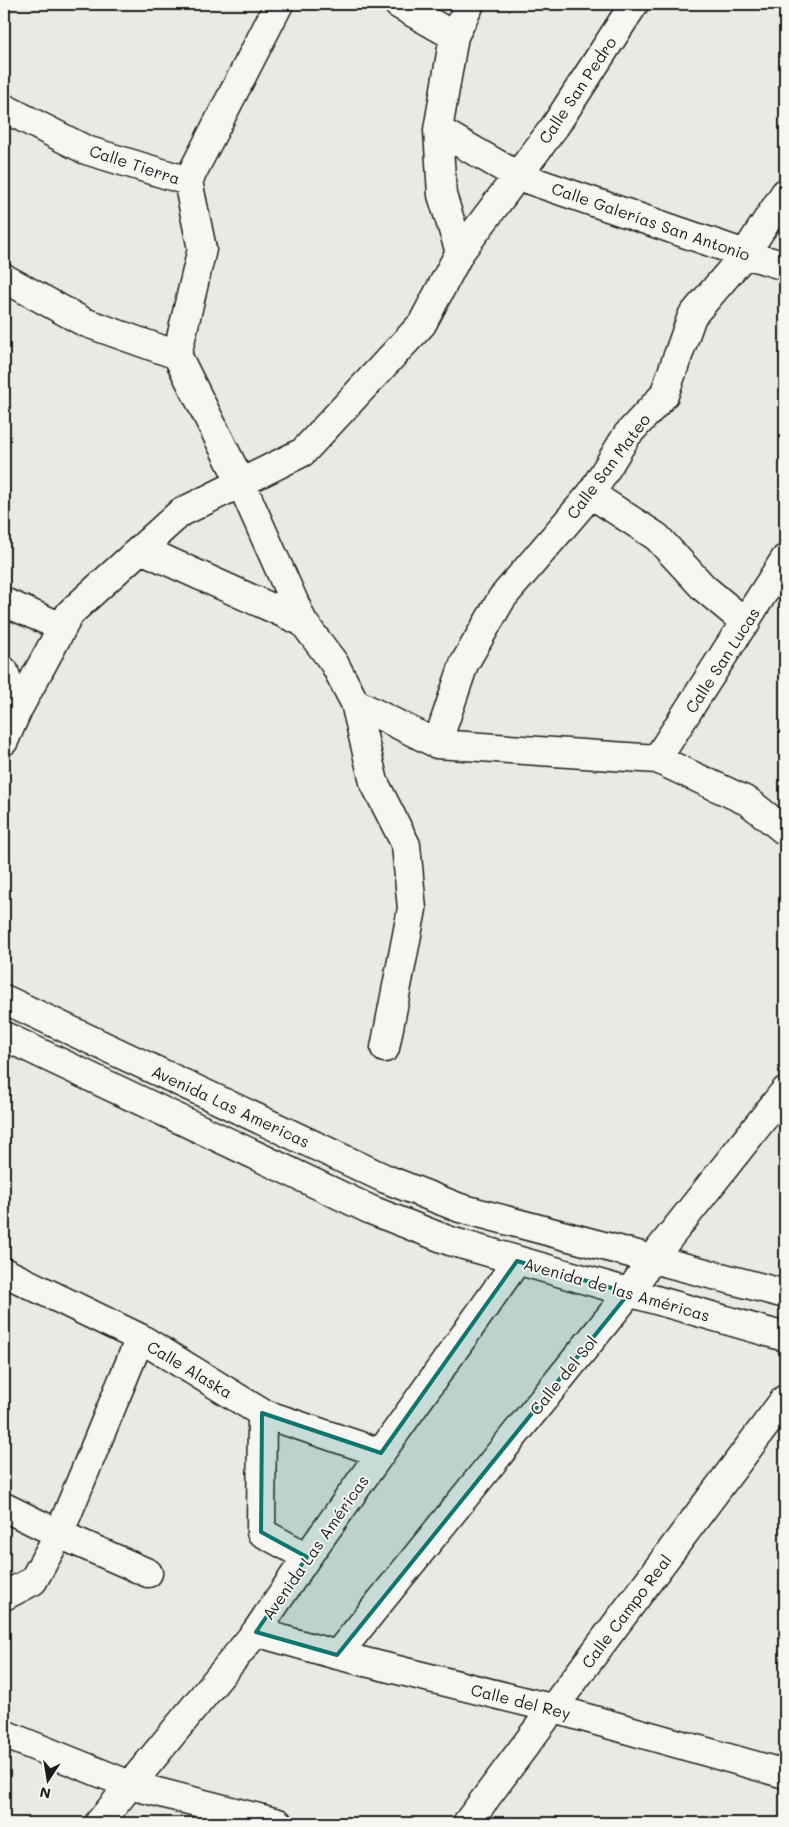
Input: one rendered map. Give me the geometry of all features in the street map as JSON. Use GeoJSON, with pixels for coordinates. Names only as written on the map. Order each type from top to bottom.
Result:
{"type":"FeatureCollection","features":[{"type":"Feature","properties":{"kind":"street"},"geometry":{"type":"LineString","coordinates":[[188,181],[279,4]]}},
{"type":"Feature","properties":{"kind":"street"},"geometry":{"type":"LineString","coordinates":[[398,4],[454,36]]}},
{"type":"Feature","properties":{"kind":"street"},"geometry":{"type":"LineString","coordinates":[[460,252],[442,195],[438,130],[454,36],[470,4]]}},
{"type":"Feature","properties":{"kind":"street","name":"Calle San Pedro"},"geometry":{"type":"LineString","coordinates":[[4,741],[18,709],[70,613],[180,513],[302,452],[422,324],[460,252],[556,126],[634,4]]}},
{"type":"Feature","properties":{"kind":"street","name":"Calle Tierra"},"geometry":{"type":"LineString","coordinates":[[4,108],[86,150],[188,181],[202,249],[177,355]]}},
{"type":"Feature","properties":{"kind":"street","name":"Calle Galerías San Antonio"},"geometry":{"type":"LineString","coordinates":[[438,130],[518,176],[785,266]]}},
{"type":"Feature","properties":{"kind":"street","name":"Calle San Mateo"},"geometry":{"type":"LineString","coordinates":[[437,744],[464,664],[502,598],[591,494],[627,435],[664,395],[692,316],[745,254],[785,193]]}},
{"type":"Feature","properties":{"kind":"street"},"geometry":{"type":"LineString","coordinates":[[4,278],[84,322],[177,355],[241,483],[303,622],[334,662],[355,703],[374,782],[406,844],[412,909],[385,1048]]}},
{"type":"Feature","properties":{"kind":"street"},"geometry":{"type":"LineString","coordinates":[[591,494],[657,537],[704,588],[746,623]]}},
{"type":"Feature","properties":{"kind":"street"},"geometry":{"type":"LineString","coordinates":[[141,549],[303,622]]}},
{"type":"Feature","properties":{"kind":"street","name":"Calle San Lucas"},"geometry":{"type":"LineString","coordinates":[[658,759],[785,560]]}},
{"type":"Feature","properties":{"kind":"street"},"geometry":{"type":"LineString","coordinates":[[4,602],[62,627]]}},
{"type":"Feature","properties":{"kind":"street"},"geometry":{"type":"LineString","coordinates":[[4,671],[18,709]]}},
{"type":"Feature","properties":{"kind":"street"},"geometry":{"type":"LineString","coordinates":[[355,703],[437,744],[658,759],[749,802],[785,830]]}},
{"type":"Feature","properties":{"kind":"street","name":"Avenida Las Americas"},"geometry":{"type":"LineString","coordinates":[[4,999],[386,1179],[460,1208],[652,1259]]}},
{"type":"Feature","properties":{"kind":"street","name":"Avenida Las Americas"},"geometry":{"type":"LineString","coordinates":[[4,1036],[370,1210],[450,1241]]}},
{"type":"Feature","properties":{"kind":"street","name":"Calle del Sol"},"geometry":{"type":"LineString","coordinates":[[338,1655],[629,1293],[652,1259],[785,1091]]}},
{"type":"Feature","properties":{"kind":"street","name":"Avenida de las Américas"},"geometry":{"type":"LineString","coordinates":[[450,1241],[785,1337]]}},
{"type":"Feature","properties":{"kind":"street"},"geometry":{"type":"LineString","coordinates":[[652,1259],[785,1294]]}},
{"type":"Feature","properties":{"kind":"street","name":"Avenida Las Américas"},"geometry":{"type":"LineString","coordinates":[[99,1823],[256,1632],[306,1556],[518,1261]]}},
{"type":"Feature","properties":{"kind":"street","name":"Calle Alaska"},"geometry":{"type":"LineString","coordinates":[[4,1272],[140,1338],[262,1413],[381,1453]]}},
{"type":"Feature","properties":{"kind":"street"},"geometry":{"type":"LineString","coordinates":[[4,1596],[33,1581],[59,1534],[140,1338]]}},
{"type":"Feature","properties":{"kind":"street","name":"Calle Campo Real"},"geometry":{"type":"LineString","coordinates":[[467,1823],[785,1399]]}},
{"type":"Feature","properties":{"kind":"street"},"geometry":{"type":"LineString","coordinates":[[262,1413],[261,1532],[306,1556]]}},
{"type":"Feature","properties":{"kind":"street"},"geometry":{"type":"LineString","coordinates":[[4,1506],[59,1534],[148,1573]]}},
{"type":"Feature","properties":{"kind":"street","name":"Calle del Rey"},"geometry":{"type":"LineString","coordinates":[[256,1632],[338,1655],[552,1708],[785,1774]]}},
{"type":"Feature","properties":{"kind":"street"},"geometry":{"type":"LineString","coordinates":[[4,1734],[130,1785],[278,1823]]}},
{"type":"Feature","properties":{"kind":"highlighted area"},"geometry":{"type":"Polygon","coordinates":[[[517,1261],[629,1293],[337,1655],[256,1632],[307,1557],[261,1532],[262,1413],[381,1453],[517,1261]]]}}]}
